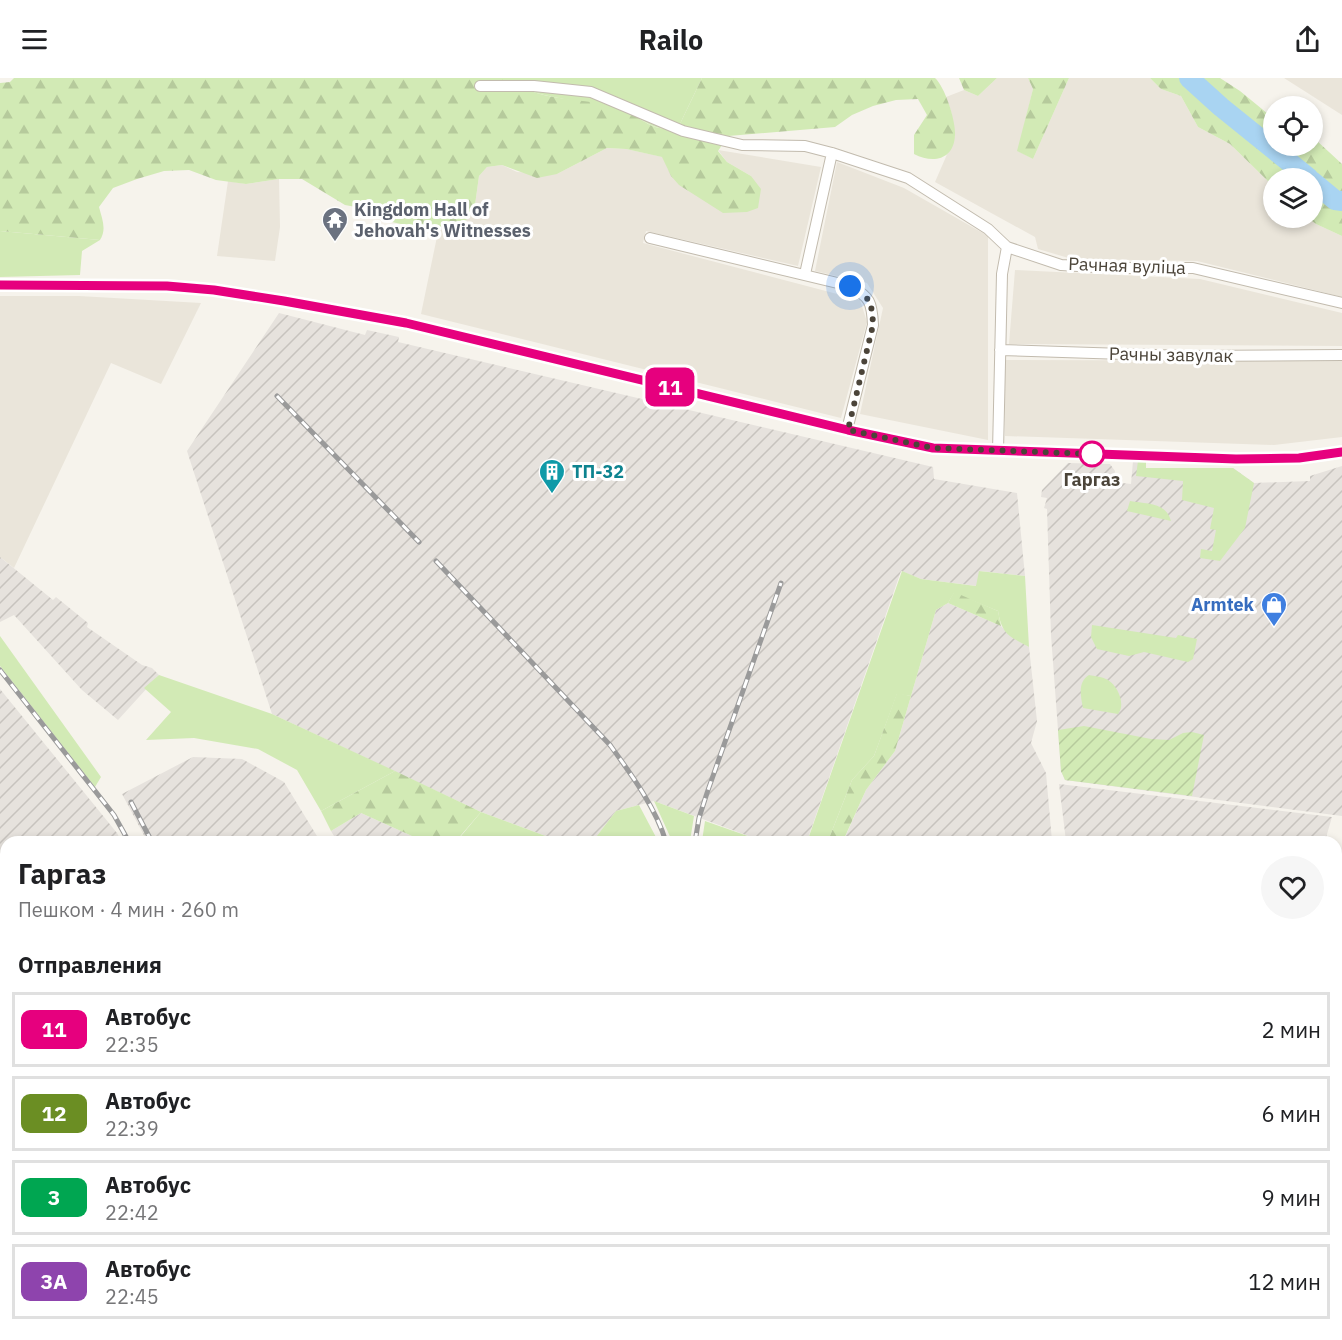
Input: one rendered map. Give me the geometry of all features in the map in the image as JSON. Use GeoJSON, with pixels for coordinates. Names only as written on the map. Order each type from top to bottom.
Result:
{"type":"FeatureCollection","features":[{"type":"Feature","properties":{"kind":"street"},"geometry":{"type":"LineString","coordinates":[[480,86],[534,86],[591,92],[684,131],[742,145],[805,146],[832,153],[908,178],[988,229],[1007,247],[1002,274],[998,451]]}},
{"type":"Feature","properties":{"kind":"street"},"geometry":{"type":"LineString","coordinates":[[805,274],[832,153]]}},
{"type":"Feature","properties":{"kind":"street"},"geometry":{"type":"LineString","coordinates":[[650,238],[805,274],[850,286],[865,294],[873,308],[873,325],[848,430]]}},
{"type":"Feature","properties":{"kind":"street","name":"Рачная вуліца"},"geometry":{"type":"LineString","coordinates":[[1007,247],[1061,265],[1112,268],[1193,268],[1342,303]]}},
{"type":"Feature","properties":{"kind":"street"},"geometry":{"type":"LineString","coordinates":[[0,285],[167,286],[214,290],[284,301],[406,323],[848,430],[933,448],[1236,459],[1299,458],[1342,452]]}},
{"type":"Feature","properties":{"kind":"street","name":"Рачны завулак"},"geometry":{"type":"LineString","coordinates":[[1000,350],[1186,356],[1342,355]]}},
{"type":"Feature","properties":{"kind":"shaded area"},"geometry":{"type":"Polygon","coordinates":[[[997,78],[1028,78],[1033,89],[1018,151],[1033,159],[1069,78],[1150,78],[1161,89],[1181,96],[1198,127],[1230,144],[1263,176],[1263,228],[1323,227],[1342,236],[1342,297],[1197,261],[1072,259],[1038,249],[1035,237],[935,182],[955,136],[946,97],[964,90],[978,96],[997,78]]]}},
{"type":"Feature","properties":{"kind":"shaded area"},"geometry":{"type":"Polygon","coordinates":[[[1284,78],[1342,78],[1342,115],[1323,103],[1323,96],[1312,96],[1284,78]]]}},
{"type":"Feature","properties":{"kind":"shaded area"},"geometry":{"type":"Polygon","coordinates":[[[607,148],[626,149],[663,157],[671,176],[751,176],[727,162],[718,150],[821,167],[798,266],[646,231],[643,243],[860,300],[867,322],[841,418],[421,314],[439,227],[464,224],[475,205],[479,176],[487,167],[502,165],[517,172],[557,174],[607,148]]]}},
{"type":"Feature","properties":{"kind":"shaded area"},"geometry":{"type":"Polygon","coordinates":[[[837,162],[904,188],[988,236],[988,440],[860,414],[883,308],[867,283],[815,271],[837,162]]]}},
{"type":"Feature","properties":{"kind":"shaded area"},"geometry":{"type":"Polygon","coordinates":[[[279,179],[280,227],[275,261],[217,256],[228,181],[246,184],[279,179]]]}},
{"type":"Feature","properties":{"kind":"shaded area"},"geometry":{"type":"Polygon","coordinates":[[[1015,270],[1200,279],[1342,313],[1342,346],[1009,344],[1015,270]]]}},
{"type":"Feature","properties":{"kind":"shaded area"},"geometry":{"type":"Polygon","coordinates":[[[0,296],[79,296],[201,303],[161,384],[111,363],[14,568],[0,557],[0,296]]]}},
{"type":"Feature","properties":{"kind":"shaded area"},"geometry":{"type":"Polygon","coordinates":[[[279,313],[365,335],[367,330],[399,337],[398,342],[933,467],[934,479],[1017,493],[1025,576],[980,571],[977,586],[921,579],[901,571],[809,836],[748,836],[654,801],[616,811],[597,836],[546,836],[481,812],[272,714],[187,451],[279,313]]]}},
{"type":"Feature","properties":{"kind":"shaded area"},"geometry":{"type":"Polygon","coordinates":[[[1005,360],[1342,361],[1342,437],[1274,445],[1005,436],[1005,360]]]}},
{"type":"Feature","properties":{"kind":"shaded area"},"geometry":{"type":"Polygon","coordinates":[[[1133,461],[1146,462],[1146,468],[1233,468],[1254,483],[1310,481],[1310,476],[1342,466],[1342,816],[1065,780],[1061,771],[1051,635],[1047,509],[1044,508],[1047,498],[1041,497],[1042,490],[1068,463],[1110,464],[1115,471],[1113,482],[1131,484],[1133,461]]]}},
{"type":"Feature","properties":{"kind":"shaded area"},"geometry":{"type":"Polygon","coordinates":[[[0,557],[53,600],[56,597],[88,623],[87,627],[142,665],[152,668],[159,675],[118,720],[82,690],[14,615],[0,622],[0,557]]]}},
{"type":"Feature","properties":{"kind":"shaded area"},"geometry":{"type":"Polygon","coordinates":[[[948,603],[1001,626],[1012,637],[1029,647],[1037,721],[1031,743],[1046,773],[1052,836],[846,836],[866,790],[895,751],[936,610],[948,603]]]}},
{"type":"Feature","properties":{"kind":"shaded area"},"geometry":{"type":"Polygon","coordinates":[[[0,689],[118,836],[0,836],[0,689]]]}},
{"type":"Feature","properties":{"kind":"shaded area"},"geometry":{"type":"Polygon","coordinates":[[[193,757],[242,759],[284,782],[317,836],[144,836],[122,794],[193,757]]]}},
{"type":"Feature","properties":{"kind":"shaded area"},"geometry":{"type":"Polygon","coordinates":[[[1059,784],[1332,817],[1326,836],[1065,836],[1059,784]]]}},
{"type":"Feature","properties":{"kind":"shaded area"},"geometry":{"type":"Polygon","coordinates":[[[361,813],[412,836],[334,836],[331,831],[361,813]]]}},
{"type":"Feature","properties":{"kind":"green space"},"geometry":{"type":"Polygon","coordinates":[[[14,78],[527,78],[528,90],[539,94],[611,106],[648,124],[668,129],[678,128],[702,78],[935,78],[949,105],[955,135],[951,150],[941,158],[928,159],[914,154],[914,135],[927,115],[918,99],[896,100],[873,106],[852,115],[835,127],[728,136],[718,151],[727,162],[751,176],[761,189],[758,208],[747,212],[723,213],[679,185],[671,176],[662,157],[626,149],[607,148],[557,174],[537,178],[502,165],[487,167],[479,176],[475,205],[464,224],[439,227],[414,227],[392,222],[361,208],[345,205],[302,179],[279,179],[246,184],[216,180],[189,170],[164,171],[113,188],[99,207],[104,228],[100,240],[0,231],[0,83],[10,82],[14,78]]]}},
{"type":"Feature","properties":{"kind":"green space"},"geometry":{"type":"Polygon","coordinates":[[[527,78],[702,78],[678,128],[669,129],[656,127],[621,110],[527,90],[527,78]]]}},
{"type":"Feature","properties":{"kind":"green space"},"geometry":{"type":"Polygon","coordinates":[[[959,78],[997,78],[978,96],[964,90],[959,78]]]}},
{"type":"Feature","properties":{"kind":"green space"},"geometry":{"type":"Polygon","coordinates":[[[1028,78],[1069,78],[1033,159],[1017,151],[1033,89],[1028,78]]]}},
{"type":"Feature","properties":{"kind":"green space"},"geometry":{"type":"Polygon","coordinates":[[[1150,78],[1220,78],[1263,110],[1263,156],[1323,156],[1323,146],[1342,164],[1342,236],[1323,227],[1323,168],[1263,168],[1263,176],[1230,144],[1198,127],[1181,96],[1161,89],[1150,78]]]}},
{"type":"Feature","properties":{"kind":"green space"},"geometry":{"type":"Polygon","coordinates":[[[0,231],[100,240],[82,251],[80,275],[0,277],[0,231]]]}},
{"type":"Feature","properties":{"kind":"green space"},"geometry":{"type":"Polygon","coordinates":[[[1138,461],[1146,462],[1146,468],[1233,468],[1254,483],[1245,528],[1220,561],[1200,558],[1201,549],[1212,551],[1216,530],[1210,529],[1214,508],[1182,500],[1183,481],[1136,476],[1138,461]]]}},
{"type":"Feature","properties":{"kind":"green space"},"geometry":{"type":"Polygon","coordinates":[[[1130,501],[1160,507],[1165,510],[1171,521],[1127,511],[1130,501]]]}},
{"type":"Feature","properties":{"kind":"green space"},"geometry":{"type":"Polygon","coordinates":[[[902,571],[921,579],[976,586],[979,571],[1025,576],[1029,647],[1004,630],[998,611],[954,593],[948,603],[936,610],[911,696],[897,694],[874,756],[852,780],[830,836],[809,836],[902,571]]]}},
{"type":"Feature","properties":{"kind":"green space"},"geometry":{"type":"Polygon","coordinates":[[[954,592],[998,611],[1001,626],[948,603],[954,592]]]}},
{"type":"Feature","properties":{"kind":"green space"},"geometry":{"type":"Polygon","coordinates":[[[1092,625],[1197,639],[1193,659],[1188,662],[1144,652],[1129,656],[1097,649],[1091,637],[1092,625]]]}},
{"type":"Feature","properties":{"kind":"green space"},"geometry":{"type":"Polygon","coordinates":[[[0,636],[101,777],[95,787],[0,666],[0,636]]]}},
{"type":"Feature","properties":{"kind":"green space"},"geometry":{"type":"Polygon","coordinates":[[[159,675],[272,714],[395,771],[321,811],[297,770],[258,749],[194,738],[146,740],[171,712],[144,688],[159,675]]]}},
{"type":"Feature","properties":{"kind":"green space"},"geometry":{"type":"Polygon","coordinates":[[[1089,675],[1106,679],[1115,687],[1121,701],[1118,714],[1083,708],[1081,686],[1089,675]]]}},
{"type":"Feature","properties":{"kind":"green space"},"geometry":{"type":"Polygon","coordinates":[[[897,693],[911,696],[895,751],[866,790],[845,836],[830,836],[852,780],[874,756],[897,693]]]}},
{"type":"Feature","properties":{"kind":"green space"},"geometry":{"type":"Polygon","coordinates":[[[1084,726],[1151,739],[1169,740],[1183,733],[1192,732],[1204,735],[1192,796],[1065,780],[1061,771],[1058,730],[1084,726]]]}},
{"type":"Feature","properties":{"kind":"green space"},"geometry":{"type":"Polygon","coordinates":[[[395,771],[481,812],[460,836],[412,836],[361,813],[331,831],[321,811],[395,771]]]}},
{"type":"Feature","properties":{"kind":"green space"},"geometry":{"type":"Polygon","coordinates":[[[654,801],[694,816],[691,836],[670,836],[654,801]]]}},
{"type":"Feature","properties":{"kind":"green space"},"geometry":{"type":"Polygon","coordinates":[[[639,805],[655,836],[597,836],[616,811],[639,805]]]}},
{"type":"Feature","properties":{"kind":"green space"},"geometry":{"type":"Polygon","coordinates":[[[481,812],[546,836],[461,836],[481,812]]]}},
{"type":"Feature","properties":{"kind":"green space"},"geometry":{"type":"Polygon","coordinates":[[[705,821],[748,836],[703,836],[705,821]]]}},
{"type":"Feature","properties":{"kind":"waterway"},"geometry":{"type":"LineString","coordinates":[[1189,78],[1297,168]]}},
{"type":"Feature","properties":{"kind":"waterway"},"geometry":{"type":"LineString","coordinates":[[1323,190],[1335,200],[1342,201]]}},
{"type":"Feature","properties":{"kind":"railway"},"geometry":{"type":"LineString","coordinates":[[277,396],[419,542]]}},
{"type":"Feature","properties":{"kind":"railway"},"geometry":{"type":"LineString","coordinates":[[436,561],[610,745],[649,804],[664,836]]}},
{"type":"Feature","properties":{"kind":"railway"},"geometry":{"type":"LineString","coordinates":[[696,836],[707,793],[781,583]]}},
{"type":"Feature","properties":{"kind":"railway"},"geometry":{"type":"LineString","coordinates":[[0,670],[114,815],[126,836]]}},
{"type":"Feature","properties":{"kind":"railway"},"geometry":{"type":"LineString","coordinates":[[131,802],[149,836]]}},
{"type":"Feature","properties":{"kind":"bus line","name":"11"},"geometry":{"type":"LineString","coordinates":[[0,285],[167,286],[214,290],[284,301],[406,323],[848,430],[933,448],[1236,459],[1299,458],[1342,452]]}},
{"type":"Feature","properties":{"kind":"place","name":"Kingdom Hall of Jehovah's Witnesses"},"geometry":{"type":"Point","coordinates":[335,243]}},
{"type":"Feature","properties":{"kind":"place","name":"Гаргаз"},"geometry":{"type":"Point","coordinates":[1092,454]}},
{"type":"Feature","properties":{"kind":"place","name":"ТП-32"},"geometry":{"type":"Point","coordinates":[552,495]}},
{"type":"Feature","properties":{"kind":"place","name":"Armtek"},"geometry":{"type":"Point","coordinates":[1274,628]}},
{"type":"Feature","properties":{"kind":"route"},"geometry":{"type":"LineString","coordinates":[[850,286],[865,294],[873,308],[873,325],[848,430],[933,448],[1092,454]]}}]}
